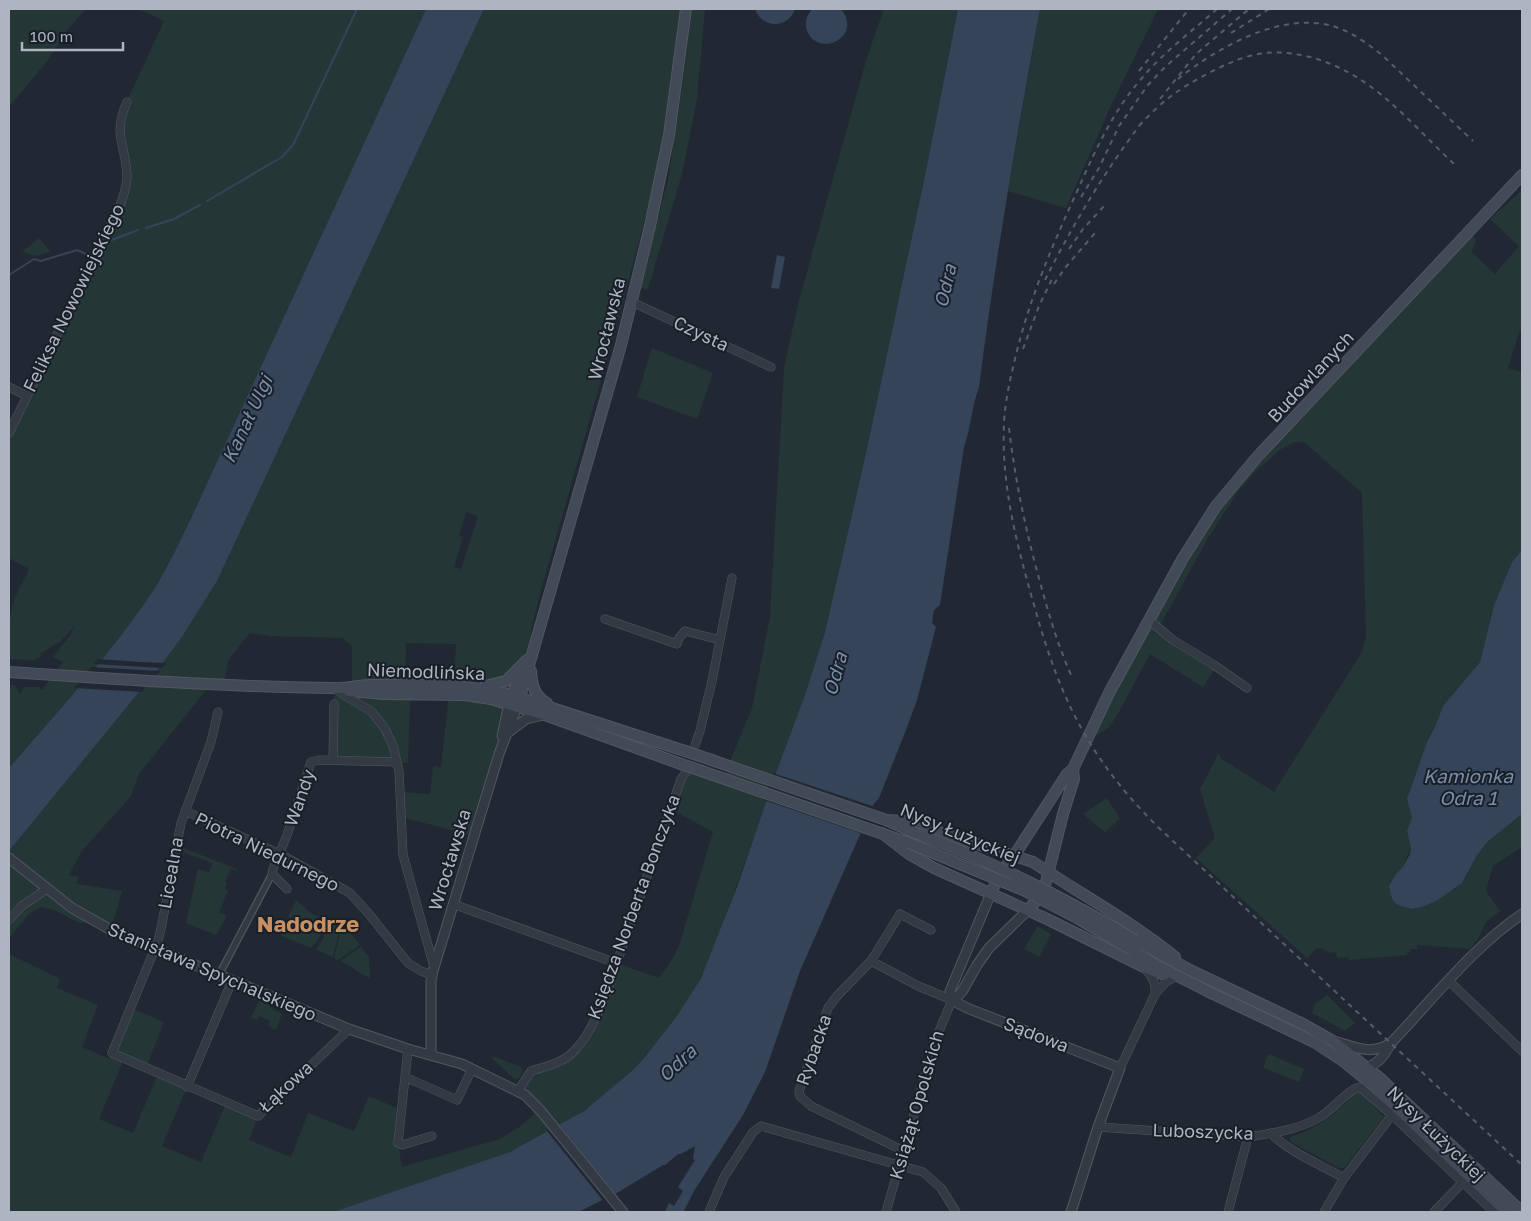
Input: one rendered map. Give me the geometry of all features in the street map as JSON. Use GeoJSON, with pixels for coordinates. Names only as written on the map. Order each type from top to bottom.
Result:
{"type":"FeatureCollection","features":[{"type":"Feature","properties":{"kind":"main road","name":"Wrocławska"},"geometry":{"type":"LineString","coordinates":[[515,701],[532,651],[584,475],[650,226],[666,152],[686,9]]}},
{"type":"Feature","properties":{"kind":"main road","name":"Budowlanych"},"geometry":{"type":"LineString","coordinates":[[991,893],[1000,874],[1014,856],[1067,774],[1073,769],[1112,686],[1183,558],[1202,527],[1238,478],[1522,175]]}},
{"type":"Feature","properties":{"kind":"main road"},"geometry":{"type":"LineString","coordinates":[[474,688],[506,681],[528,662],[536,694],[542,700],[561,711]]}},
{"type":"Feature","properties":{"kind":"main road","name":"Niemodlińska"},"geometry":{"type":"LineString","coordinates":[[9,672],[198,684],[336,688],[371,685],[474,688],[515,701]]}},
{"type":"Feature","properties":{"kind":"main road","name":"Niemodlińska"},"geometry":{"type":"LineString","coordinates":[[336,688],[372,693],[478,696],[515,701]]}},
{"type":"Feature","properties":{"kind":"main road","name":"Nysy Łużyckiej"},"geometry":{"type":"LineString","coordinates":[[515,701],[561,711],[686,751],[696,750],[727,766],[903,825],[913,832],[953,847],[1032,882],[1190,970],[1303,1024],[1333,1041],[1368,1066],[1522,1212]]}},
{"type":"Feature","properties":{"kind":"main road","name":"Nysy Łużyckiej"},"geometry":{"type":"LineString","coordinates":[[515,701],[544,715],[686,768],[727,780],[909,843],[1023,890],[1076,918],[1154,964],[1314,1042],[1344,1061],[1374,1086],[1507,1212]]}},
{"type":"Feature","properties":{"kind":"main road","name":"Budowlanych"},"geometry":{"type":"LineString","coordinates":[[1028,910],[1041,893],[1048,874],[1074,779],[1073,769]]}},
{"type":"Feature","properties":{"kind":"main road"},"geometry":{"type":"LineString","coordinates":[[903,825],[1033,862],[1048,874],[1141,931],[1190,970]]}},
{"type":"Feature","properties":{"kind":"main road"},"geometry":{"type":"LineString","coordinates":[[882,833],[920,860],[1028,910],[1144,968],[1195,984]]}},
{"type":"Feature","properties":{"kind":"street","name":"Feliksa Nowowiejskiego"},"geometry":{"type":"LineString","coordinates":[[9,433],[93,262],[125,192],[127,176],[119,135],[119,125],[127,102]]}},
{"type":"Feature","properties":{"kind":"street","name":"Czysta"},"geometry":{"type":"LineString","coordinates":[[630,301],[771,367]]}},
{"type":"Feature","properties":{"kind":"street"},"geometry":{"type":"LineString","coordinates":[[9,387],[27,396]]}},
{"type":"Feature","properties":{"kind":"street"},"geometry":{"type":"LineString","coordinates":[[696,750],[732,578]]}},
{"type":"Feature","properties":{"kind":"street"},"geometry":{"type":"LineString","coordinates":[[605,619],[676,644],[685,631],[720,640]]}},
{"type":"Feature","properties":{"kind":"street"},"geometry":{"type":"LineString","coordinates":[[1150,620],[1173,640],[1214,665],[1246,688]]}},
{"type":"Feature","properties":{"kind":"street"},"geometry":{"type":"LineString","coordinates":[[336,688],[369,710],[385,729],[393,746],[397,762],[403,855],[433,971]]}},
{"type":"Feature","properties":{"kind":"street"},"geometry":{"type":"LineString","coordinates":[[369,710],[368,697],[372,693]]}},
{"type":"Feature","properties":{"kind":"street","name":"Wrocławska"},"geometry":{"type":"LineString","coordinates":[[432,1055],[433,971],[499,754],[506,737],[515,701]]}},
{"type":"Feature","properties":{"kind":"street","name":"Wrocławska"},"geometry":{"type":"LineString","coordinates":[[499,754],[505,717],[515,701]]}},
{"type":"Feature","properties":{"kind":"street"},"geometry":{"type":"LineString","coordinates":[[333,760],[334,704]]}},
{"type":"Feature","properties":{"kind":"street","name":"Licealna"},"geometry":{"type":"LineString","coordinates":[[155,949],[162,924],[177,837],[211,742],[218,712]]}},
{"type":"Feature","properties":{"kind":"street"},"geometry":{"type":"LineString","coordinates":[[506,737],[520,722],[531,717],[544,715]]}},
{"type":"Feature","properties":{"kind":"street","name":"Wandy"},"geometry":{"type":"LineString","coordinates":[[272,874],[308,766],[314,760],[397,762]]}},
{"type":"Feature","properties":{"kind":"street","name":"Księdza Norberta Bonczyka"},"geometry":{"type":"LineString","coordinates":[[518,1091],[531,1071],[561,1061],[571,1054],[580,1045],[594,1020],[686,768]]}},
{"type":"Feature","properties":{"kind":"street","name":"Piotra Niedurnego"},"geometry":{"type":"LineString","coordinates":[[185,811],[280,854],[350,893],[403,957],[413,966],[433,971]]}},
{"type":"Feature","properties":{"kind":"street","name":"Stanisława Spychalskiego"},"geometry":{"type":"LineString","coordinates":[[9,858],[72,908],[102,926],[349,1029],[472,1069],[518,1091],[531,1099],[538,1107],[623,1212]]}},
{"type":"Feature","properties":{"kind":"street"},"geometry":{"type":"LineString","coordinates":[[219,975],[270,875],[272,874],[287,889]]}},
{"type":"Feature","properties":{"kind":"street"},"geometry":{"type":"LineString","coordinates":[[9,920],[23,905],[47,889]]}},
{"type":"Feature","properties":{"kind":"street","name":"Książąt Opolskich"},"geometry":{"type":"LineString","coordinates":[[952,1000],[950,991],[991,893]]}},
{"type":"Feature","properties":{"kind":"street"},"geometry":{"type":"LineString","coordinates":[[453,904],[616,963]]}},
{"type":"Feature","properties":{"kind":"street","name":"Książąt Opolskich"},"geometry":{"type":"LineString","coordinates":[[886,1212],[944,1015],[952,1000],[963,990],[989,948],[1028,910]]}},
{"type":"Feature","properties":{"kind":"street"},"geometry":{"type":"LineString","coordinates":[[931,930],[900,914],[871,961],[918,986],[952,1000]]}},
{"type":"Feature","properties":{"kind":"street"},"geometry":{"type":"LineString","coordinates":[[1344,1061],[1358,1067],[1368,1066],[1382,1058],[1391,1043],[1448,981],[1487,941],[1522,914]]}},
{"type":"Feature","properties":{"kind":"street","name":"Łąkowa"},"geometry":{"type":"LineString","coordinates":[[155,949],[112,1053],[187,1087],[258,1116],[349,1029]]}},
{"type":"Feature","properties":{"kind":"street","name":"Rybacka"},"geometry":{"type":"LineString","coordinates":[[871,961],[828,1008],[799,1092],[800,1096],[810,1106],[904,1151]]}},
{"type":"Feature","properties":{"kind":"street"},"geometry":{"type":"LineString","coordinates":[[1071,1212],[1098,1127],[1120,1068],[1155,994],[1154,979],[1144,968]]}},
{"type":"Feature","properties":{"kind":"street"},"geometry":{"type":"LineString","coordinates":[[1155,994],[1166,982],[1173,978]]}},
{"type":"Feature","properties":{"kind":"street"},"geometry":{"type":"LineString","coordinates":[[187,1087],[232,980]]}},
{"type":"Feature","properties":{"kind":"street"},"geometry":{"type":"LineString","coordinates":[[1448,981],[1522,1051]]}},
{"type":"Feature","properties":{"kind":"street","name":"Sądowa"},"geometry":{"type":"LineString","coordinates":[[952,1000],[1120,1068]]}},
{"type":"Feature","properties":{"kind":"street"},"geometry":{"type":"LineString","coordinates":[[1333,1041],[1369,1051],[1382,1048],[1391,1043]]}},
{"type":"Feature","properties":{"kind":"street"},"geometry":{"type":"LineString","coordinates":[[408,1049],[398,1143],[402,1145],[432,1136]]}},
{"type":"Feature","properties":{"kind":"street"},"geometry":{"type":"LineString","coordinates":[[1378,1061],[1379,1072],[1390,1086]]}},
{"type":"Feature","properties":{"kind":"street"},"geometry":{"type":"LineString","coordinates":[[405,1076],[457,1100],[472,1069]]}},
{"type":"Feature","properties":{"kind":"street","name":"Nysy Łużyckiej"},"geometry":{"type":"LineString","coordinates":[[1353,1088],[1357,1086],[1363,1087],[1494,1212]]}},
{"type":"Feature","properties":{"kind":"street","name":"Luboszycka"},"geometry":{"type":"LineString","coordinates":[[1098,1127],[1248,1137],[1299,1126],[1321,1116],[1336,1105],[1353,1088]]}},
{"type":"Feature","properties":{"kind":"street"},"geometry":{"type":"LineString","coordinates":[[1324,1212],[1344,1178],[1392,1115]]}},
{"type":"Feature","properties":{"kind":"street"},"geometry":{"type":"LineString","coordinates":[[709,1212],[724,1177],[753,1132],[761,1126],[922,1172],[933,1179],[941,1188],[956,1212]]}},
{"type":"Feature","properties":{"kind":"street"},"geometry":{"type":"LineString","coordinates":[[1271,1133],[1278,1141],[1344,1178]]}},
{"type":"Feature","properties":{"kind":"street"},"geometry":{"type":"LineString","coordinates":[[1228,1212],[1248,1137]]}},
{"type":"Feature","properties":{"kind":"street"},"geometry":{"type":"LineString","coordinates":[[1434,1212],[1462,1182]]}},
{"type":"Feature","properties":{"kind":"shaded area"},"geometry":{"type":"Polygon","coordinates":[[[9,9],[86,9],[68,29],[48,60],[9,107],[9,9]]]}},
{"type":"Feature","properties":{"kind":"shaded area"},"geometry":{"type":"Polygon","coordinates":[[[138,9],[426,9],[164,573],[137,614],[102,660],[9,768],[9,685],[15,685],[20,694],[24,687],[39,687],[42,690],[63,662],[53,657],[75,626],[61,641],[41,653],[40,657],[33,660],[10,659],[11,612],[15,597],[29,569],[9,558],[9,433],[125,192],[123,110],[164,21],[138,9]]]}},
{"type":"Feature","properties":{"kind":"shaded area"},"geometry":{"type":"Polygon","coordinates":[[[484,9],[681,9],[670,99],[652,192],[615,331],[542,587],[531,630],[530,647],[517,669],[499,684],[454,687],[456,644],[406,643],[405,685],[352,684],[352,648],[342,638],[270,636],[250,633],[228,660],[224,685],[210,685],[139,774],[131,796],[81,852],[69,875],[78,877],[77,884],[122,891],[111,930],[90,920],[80,923],[54,910],[41,907],[29,914],[9,938],[9,851],[162,664],[182,637],[217,581],[484,9]],[[466,512],[459,536],[463,537],[454,567],[461,569],[478,516],[466,512]]]}},
{"type":"Feature","properties":{"kind":"shaded area"},"geometry":{"type":"Polygon","coordinates":[[[692,9],[705,9],[697,99],[682,174],[648,289],[640,288],[668,180],[692,9]]]}},
{"type":"Feature","properties":{"kind":"shaded area"},"geometry":{"type":"Polygon","coordinates":[[[884,9],[958,9],[866,453],[825,632],[805,695],[712,954],[701,977],[674,1021],[641,1061],[604,1096],[547,1133],[510,1152],[333,1212],[9,1212],[9,954],[60,979],[57,988],[98,1005],[82,1047],[110,1059],[131,1008],[164,1022],[146,1068],[124,1059],[99,1119],[133,1133],[158,1074],[187,1087],[162,1146],[201,1162],[226,1103],[258,1116],[249,1140],[291,1157],[308,1113],[354,1131],[369,1096],[401,1110],[398,1143],[402,1167],[500,1139],[534,1115],[533,1111],[537,1107],[518,1091],[531,1071],[549,1066],[580,1045],[616,963],[659,978],[679,946],[713,832],[671,809],[685,767],[724,780],[752,708],[770,617],[784,368],[798,304],[867,57],[884,9]]]}},
{"type":"Feature","properties":{"kind":"shaded area"},"geometry":{"type":"Polygon","coordinates":[[[1040,9],[1158,9],[1109,110],[1066,208],[1008,191],[1040,9]]]}},
{"type":"Feature","properties":{"kind":"shaded area"},"geometry":{"type":"Polygon","coordinates":[[[1522,190],[1522,329],[1508,368],[1522,372],[1522,550],[1512,562],[1494,605],[1480,662],[1443,706],[1427,742],[1410,790],[1412,818],[1407,831],[1411,848],[1403,867],[1404,907],[1413,909],[1425,906],[1455,889],[1466,877],[1476,857],[1486,843],[1522,814],[1522,847],[1493,866],[1486,891],[1500,911],[1486,922],[1479,937],[1470,949],[1417,945],[1417,949],[1410,949],[1410,952],[1407,952],[1408,955],[1349,960],[1348,957],[1337,958],[1336,952],[1327,953],[1327,950],[1324,951],[1317,948],[1307,958],[1196,858],[1215,838],[1200,789],[1219,753],[1220,758],[1274,792],[1362,652],[1366,635],[1362,493],[1304,442],[1295,442],[1281,449],[1257,470],[1239,490],[1208,538],[1160,628],[1216,667],[1203,687],[1150,654],[1109,727],[1096,736],[1093,741],[1089,734],[1209,516],[1468,233],[1476,239],[1472,252],[1495,274],[1519,246],[1490,219],[1522,190]]]}},
{"type":"Feature","properties":{"kind":"shaded area"},"geometry":{"type":"Polygon","coordinates":[[[39,238],[51,252],[35,256],[22,252],[39,238]]]}},
{"type":"Feature","properties":{"kind":"shaded area"},"geometry":{"type":"Polygon","coordinates":[[[652,348],[713,373],[697,419],[637,397],[652,348]]]}},
{"type":"Feature","properties":{"kind":"shaded area"},"geometry":{"type":"Polygon","coordinates":[[[449,695],[509,704],[474,836],[401,817],[400,792],[430,794],[433,766],[441,767],[449,695]]]}},
{"type":"Feature","properties":{"kind":"shaded area"},"geometry":{"type":"Polygon","coordinates":[[[334,696],[410,700],[408,763],[333,760],[334,696]]]}},
{"type":"Feature","properties":{"kind":"shaded area"},"geometry":{"type":"Polygon","coordinates":[[[1107,798],[1120,819],[1105,832],[1083,814],[1107,798]]]}},
{"type":"Feature","properties":{"kind":"shaded area"},"geometry":{"type":"Polygon","coordinates":[[[183,848],[237,869],[237,871],[231,869],[225,881],[227,883],[225,889],[228,891],[219,912],[227,916],[216,935],[186,923],[198,869],[209,872],[213,863],[182,852],[183,848]]]}},
{"type":"Feature","properties":{"kind":"shaded area"},"geometry":{"type":"Polygon","coordinates":[[[296,900],[312,914],[324,920],[310,932],[288,917],[296,900]]]}},
{"type":"Feature","properties":{"kind":"shaded area"},"geometry":{"type":"Polygon","coordinates":[[[288,919],[310,934],[323,923],[319,938],[311,948],[281,936],[288,919]]]}},
{"type":"Feature","properties":{"kind":"shaded area"},"geometry":{"type":"Polygon","coordinates":[[[327,922],[340,928],[333,957],[316,950],[323,939],[327,922]]]}},
{"type":"Feature","properties":{"kind":"shaded area"},"geometry":{"type":"Polygon","coordinates":[[[1037,927],[1051,934],[1039,957],[1024,949],[1037,927]]]}},
{"type":"Feature","properties":{"kind":"shaded area"},"geometry":{"type":"Polygon","coordinates":[[[341,928],[350,933],[360,945],[338,960],[334,958],[341,928]]]}},
{"type":"Feature","properties":{"kind":"shaded area"},"geometry":{"type":"Polygon","coordinates":[[[361,947],[369,957],[370,978],[340,961],[361,947]]]}},
{"type":"Feature","properties":{"kind":"shaded area"},"geometry":{"type":"Polygon","coordinates":[[[1327,995],[1355,1023],[1345,1031],[1312,1013],[1314,1005],[1327,995]]]}},
{"type":"Feature","properties":{"kind":"shaded area"},"geometry":{"type":"Polygon","coordinates":[[[259,1001],[270,1005],[270,1007],[282,1014],[276,1030],[268,1026],[270,1021],[259,1016],[257,1020],[251,1018],[259,1001]]]}},
{"type":"Feature","properties":{"kind":"shaded area"},"geometry":{"type":"Polygon","coordinates":[[[1268,1054],[1304,1069],[1299,1082],[1263,1068],[1268,1054]]]}},
{"type":"Feature","properties":{"kind":"shaded area"},"geometry":{"type":"Polygon","coordinates":[[[493,1056],[521,1067],[520,1077],[515,1080],[492,1058],[493,1056]]]}},
{"type":"Feature","properties":{"kind":"shaded area"},"geometry":{"type":"Polygon","coordinates":[[[1357,1091],[1384,1117],[1344,1168],[1339,1168],[1291,1142],[1290,1137],[1310,1129],[1327,1119],[1357,1091]]]}},
{"type":"Feature","properties":{"kind":"water","name":"Kanał Ulgi"},"geometry":{"type":"Polygon","coordinates":[[[426,9],[484,9],[217,581],[182,637],[162,664],[9,851],[9,768],[102,660],[137,614],[164,573],[426,9]]]}},
{"type":"Feature","properties":{"kind":"water"},"geometry":{"type":"Polygon","coordinates":[[[755,9],[795,9],[792,16],[787,20],[775,24],[763,20],[758,16],[755,9]]]}},
{"type":"Feature","properties":{"kind":"water"},"geometry":{"type":"Polygon","coordinates":[[[812,9],[841,9],[847,20],[847,29],[842,37],[835,42],[826,44],[810,37],[806,24],[807,17],[812,9]]]}},
{"type":"Feature","properties":{"kind":"water","name":"Odra"},"geometry":{"type":"Polygon","coordinates":[[[958,9],[1040,9],[1007,197],[979,387],[964,447],[940,605],[934,610],[932,623],[936,627],[917,700],[906,730],[879,798],[873,805],[800,971],[765,1072],[743,1115],[694,1191],[685,1212],[665,1212],[669,1203],[674,1206],[683,1191],[678,1187],[695,1160],[693,1159],[695,1146],[678,1154],[665,1165],[617,1193],[578,1212],[333,1212],[510,1152],[584,1111],[632,1071],[645,1057],[677,1016],[701,978],[737,887],[805,695],[825,632],[866,453],[958,9]]]}},
{"type":"Feature","properties":{"kind":"water"},"geometry":{"type":"Polygon","coordinates":[[[777,255],[785,257],[779,289],[771,288],[777,255]]]}},
{"type":"Feature","properties":{"kind":"water","name":"Kamionka Odra 1"},"geometry":{"type":"Polygon","coordinates":[[[1522,550],[1522,814],[1486,843],[1462,883],[1438,900],[1425,906],[1413,909],[1404,907],[1396,904],[1392,899],[1389,886],[1410,854],[1411,848],[1407,831],[1412,818],[1407,799],[1427,742],[1443,706],[1480,662],[1494,605],[1512,562],[1522,550]]]}},
{"type":"Feature","properties":{"kind":"pier"},"geometry":{"type":"Polygon","coordinates":[[[98,659],[166,663],[162,668],[94,664],[98,659]]]}},
{"type":"Feature","properties":{"kind":"pier"},"geometry":{"type":"Polygon","coordinates":[[[91,667],[160,671],[142,692],[74,688],[91,667]]]}},
{"type":"Feature","properties":{"kind":"pier"},"geometry":{"type":"Polygon","coordinates":[[[773,773],[875,807],[863,834],[764,800],[773,773]]]}},
{"type":"Feature","properties":{"kind":"pier"},"geometry":{"type":"Polygon","coordinates":[[[558,1123],[617,1196],[604,1202],[546,1130],[558,1123]]]}},
{"type":"Feature","properties":{"kind":"waterway"},"geometry":{"type":"LineString","coordinates":[[207,201],[282,157],[293,145],[357,9]]}},
{"type":"Feature","properties":{"kind":"waterway"},"geometry":{"type":"LineString","coordinates":[[146,228],[174,219],[200,205]]}},
{"type":"Feature","properties":{"kind":"waterway"},"geometry":{"type":"LineString","coordinates":[[97,260],[100,261],[109,241],[138,230]]}},
{"type":"Feature","properties":{"kind":"waterway"},"geometry":{"type":"LineString","coordinates":[[9,275],[34,259],[41,261],[77,250],[93,257]]}},
{"type":"Feature","properties":{"kind":"railway"},"geometry":{"type":"LineString","coordinates":[[1139,71],[1189,9]]}},
{"type":"Feature","properties":{"kind":"railway"},"geometry":{"type":"LineString","coordinates":[[1217,9],[1159,59],[1131,91],[1121,106],[1103,135],[1088,166],[1040,277],[1020,338],[1013,367],[1004,423],[1005,470],[1011,515],[1022,560],[1044,639],[1067,699],[1080,726],[1114,777],[1159,828],[1522,1165]]}},
{"type":"Feature","properties":{"kind":"railway"},"geometry":{"type":"LineString","coordinates":[[1081,197],[1099,168],[1119,126],[1148,85],[1165,67],[1232,9]]}},
{"type":"Feature","properties":{"kind":"railway"},"geometry":{"type":"LineString","coordinates":[[1160,99],[1196,54],[1249,9]]}},
{"type":"Feature","properties":{"kind":"railway"},"geometry":{"type":"LineString","coordinates":[[1231,33],[1269,9]]}},
{"type":"Feature","properties":{"kind":"railway"},"geometry":{"type":"LineString","coordinates":[[1178,79],[1212,55],[1232,44],[1273,28],[1295,23],[1316,23],[1336,27],[1366,43],[1382,55],[1473,141]]}},
{"type":"Feature","properties":{"kind":"railway"},"geometry":{"type":"LineString","coordinates":[[1139,126],[1155,110],[1179,91],[1224,66],[1253,55],[1266,53],[1294,54],[1321,60],[1358,78],[1383,96],[1454,164]]}},
{"type":"Feature","properties":{"kind":"railway"},"geometry":{"type":"LineString","coordinates":[[1045,280],[1090,198],[1143,121]]}},
{"type":"Feature","properties":{"kind":"railway"},"geometry":{"type":"LineString","coordinates":[[1069,249],[1083,229],[1106,204]]}},
{"type":"Feature","properties":{"kind":"railway"},"geometry":{"type":"LineString","coordinates":[[1054,284],[1095,233]]}},
{"type":"Feature","properties":{"kind":"railway"},"geometry":{"type":"LineString","coordinates":[[1023,349],[1039,306],[1054,275]]}},
{"type":"Feature","properties":{"kind":"railway"},"geometry":{"type":"LineString","coordinates":[[1009,428],[1018,486],[1035,563],[1054,630],[1072,677]]}},
{"type":"Feature","properties":{"kind":"district","name":"Nadodrze"},"geometry":{"type":"Point","coordinates":[308,924]}}]}
